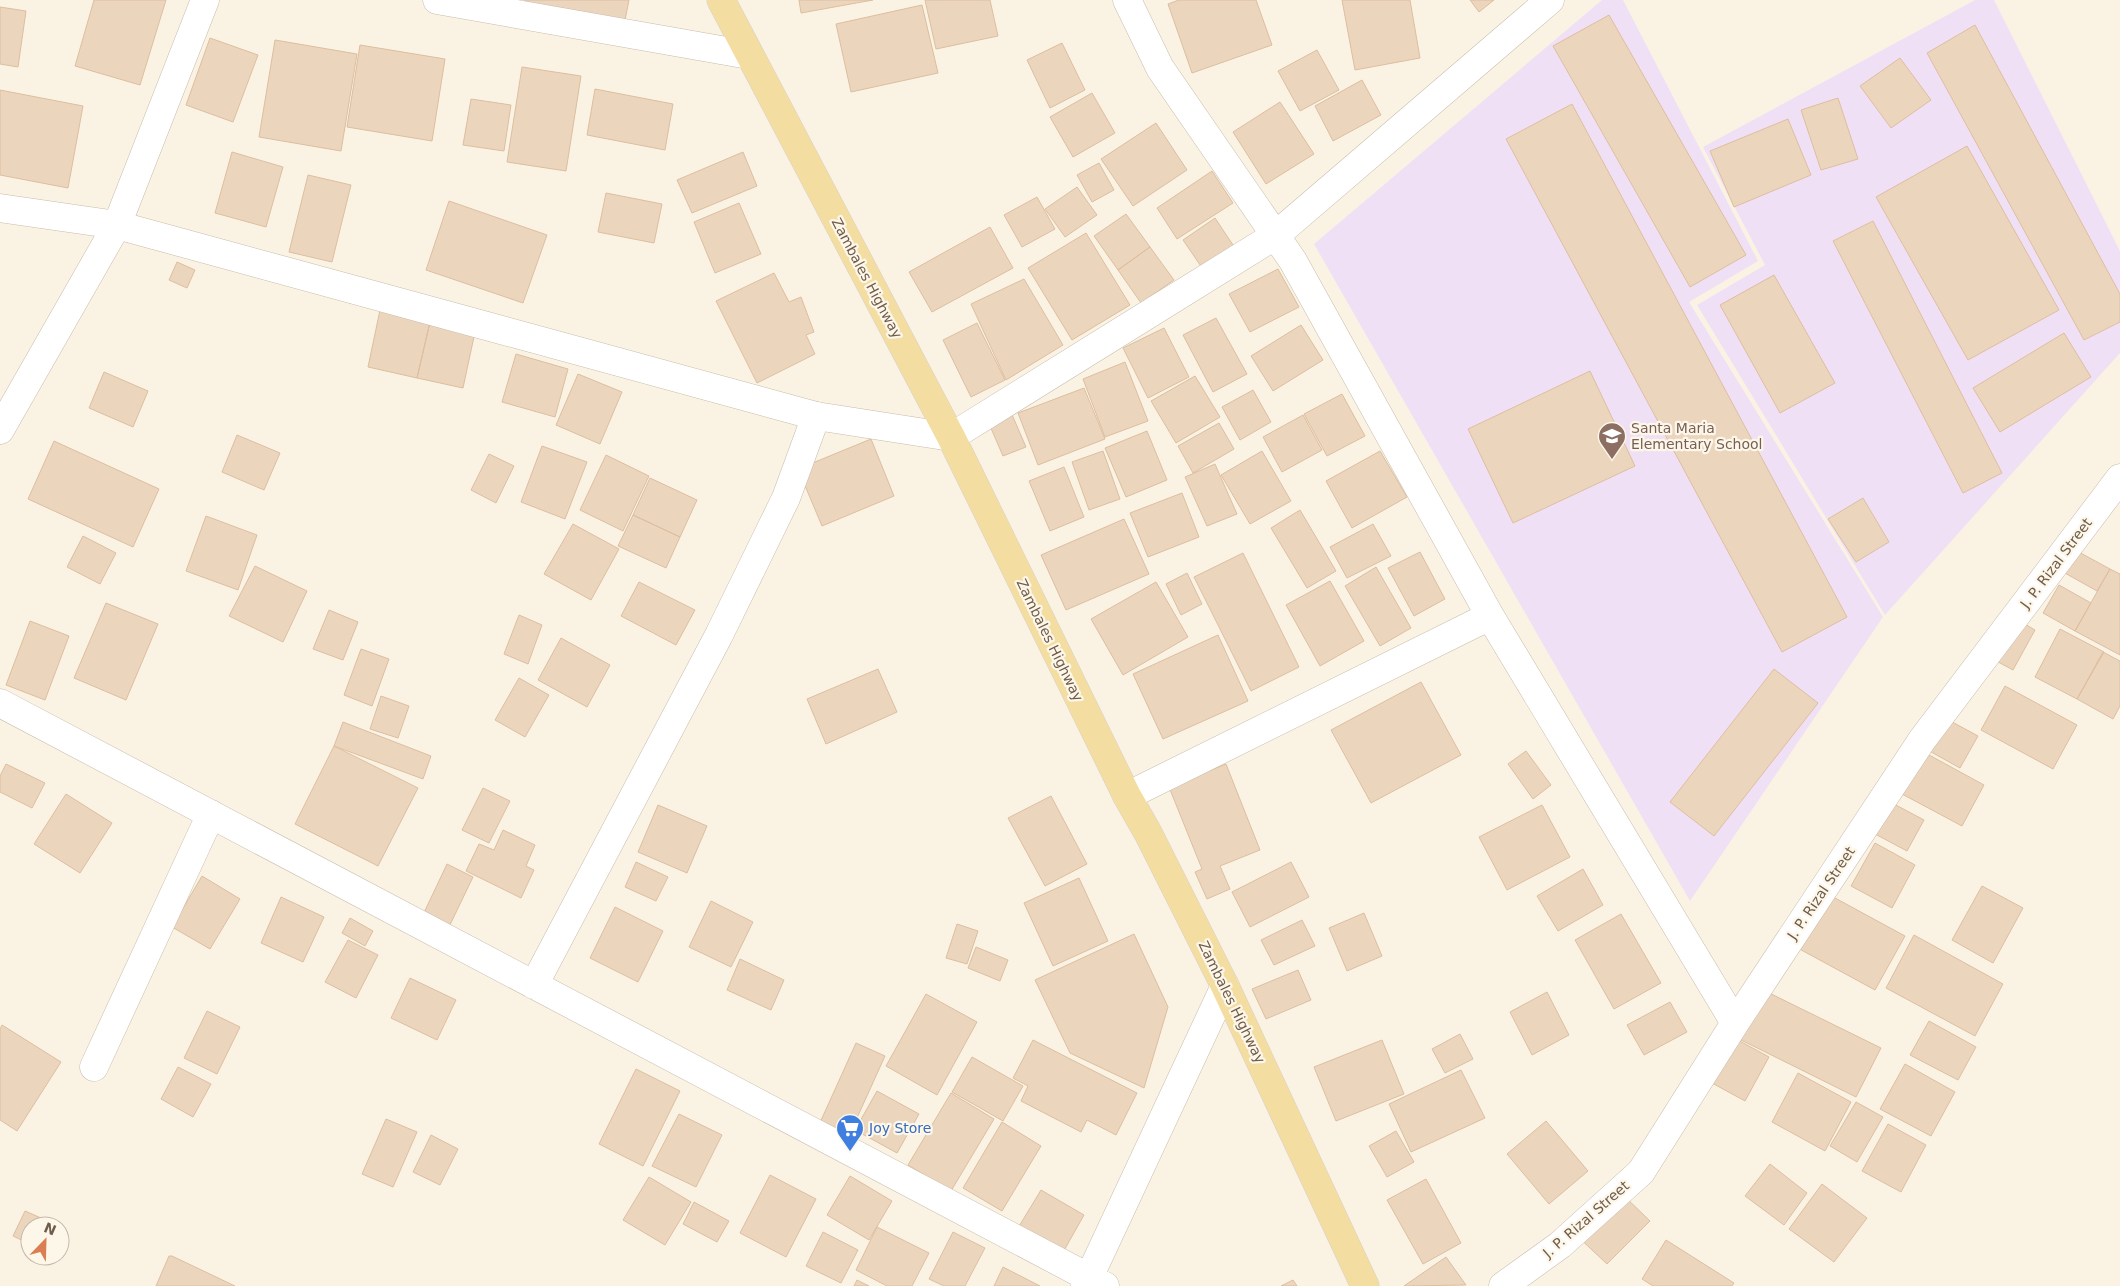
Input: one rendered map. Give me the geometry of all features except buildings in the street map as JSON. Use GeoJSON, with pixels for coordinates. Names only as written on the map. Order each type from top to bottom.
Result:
{"type":"FeatureCollection","features":[{"type":"Feature","properties":{"kind":"main road","name":"Zambales Highway"},"geometry":{"type":"LineString","coordinates":[[721,0],[951,437],[1127,796],[1148,833],[1225,986],[1365,1286]]}},
{"type":"Feature","properties":{"kind":"street"},"geometry":{"type":"LineString","coordinates":[[0,430],[117,225],[205,0]]}},
{"type":"Feature","properties":{"kind":"street"},"geometry":{"type":"LineString","coordinates":[[437,0],[749,55]]}},
{"type":"Feature","properties":{"kind":"street"},"geometry":{"type":"LineString","coordinates":[[1127,0],[1160,68],[1276,235],[1298,270],[1490,616],[1734,1023]]}},
{"type":"Feature","properties":{"kind":"street"},"geometry":{"type":"LineString","coordinates":[[0,208],[117,225],[816,416],[951,437],[1276,235],[1550,0]]}},
{"type":"Feature","properties":{"kind":"street"},"geometry":{"type":"LineString","coordinates":[[534,985],[720,635],[786,498],[816,416]]}},
{"type":"Feature","properties":{"kind":"street","name":"J. P. Rizal Street"},"geometry":{"type":"LineString","coordinates":[[1503,1286],[1560,1245],[1641,1172],[1734,1023],[1922,740],[2120,478]]}},
{"type":"Feature","properties":{"kind":"street"},"geometry":{"type":"LineString","coordinates":[[1127,796],[1490,616]]}},
{"type":"Feature","properties":{"kind":"street"},"geometry":{"type":"LineString","coordinates":[[0,703],[1092,1283],[1225,986]]}},
{"type":"Feature","properties":{"kind":"street"},"geometry":{"type":"LineString","coordinates":[[94,1067],[211,814]]}},
{"type":"Feature","properties":{"kind":"shaded area","name":"Santa Maria Elementary School"},"geometry":{"type":"Polygon","coordinates":[[[1602,0],[1623,0],[1758,261],[1689,302],[1883,617],[1690,901],[1314,244],[1602,0]]]}},
{"type":"Feature","properties":{"kind":"shaded area"},"geometry":{"type":"Polygon","coordinates":[[[1975,0],[1994,0],[2120,251],[2120,353],[1885,615],[1697,305],[1765,265],[1703,147],[1975,0]]]}},
{"type":"Feature","properties":{"kind":"place","name":"Santa Maria Elementary School"},"geometry":{"type":"Point","coordinates":[1612,460]}},
{"type":"Feature","properties":{"kind":"place","name":"Joy Store"},"geometry":{"type":"Point","coordinates":[850,1152]}}]}
